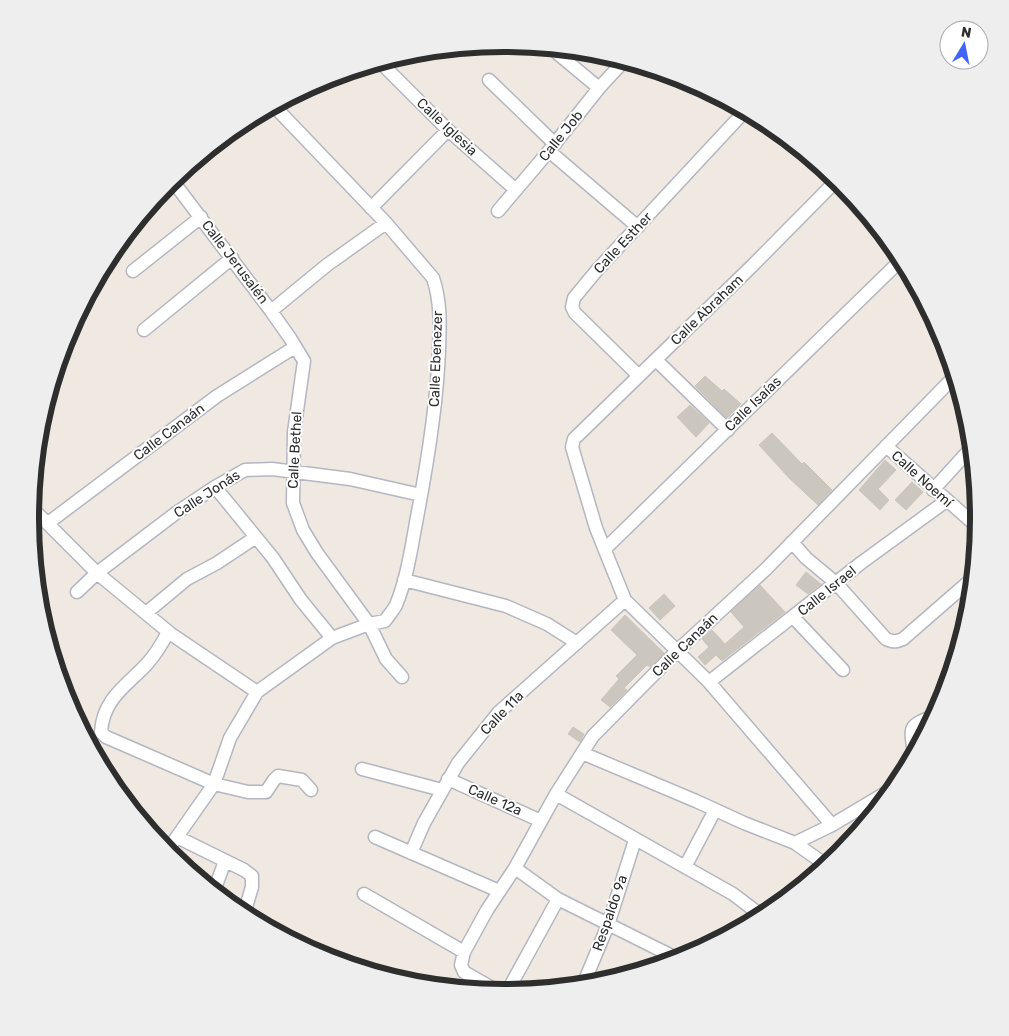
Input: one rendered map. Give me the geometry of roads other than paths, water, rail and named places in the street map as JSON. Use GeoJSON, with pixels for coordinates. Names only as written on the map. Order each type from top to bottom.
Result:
{"type":"FeatureCollection","features":[{"type":"Feature","properties":{"kind":"street"},"geometry":{"type":"LineString","coordinates":[[560,56],[599,88]]}},
{"type":"Feature","properties":{"kind":"street","name":"Calle Job"},"geometry":{"type":"LineString","coordinates":[[498,211],[619,67]]}},
{"type":"Feature","properties":{"kind":"street","name":"Calle Iglesia"},"geometry":{"type":"LineString","coordinates":[[386,68],[448,130],[516,190]]}},
{"type":"Feature","properties":{"kind":"street"},"geometry":{"type":"LineString","coordinates":[[489,80],[552,148],[638,226]]}},
{"type":"Feature","properties":{"kind":"street","name":"Calle Ebenezer"},"geometry":{"type":"LineString","coordinates":[[257,692],[332,638],[384,620],[395,606],[404,580],[422,495],[430,449],[438,379],[440,316],[433,278],[386,223],[279,111]]}},
{"type":"Feature","properties":{"kind":"street","name":"Calle Esther"},"geometry":{"type":"LineString","coordinates":[[639,376],[575,313],[572,307],[574,298],[598,269],[740,117]]}},
{"type":"Feature","properties":{"kind":"street"},"geometry":{"type":"LineString","coordinates":[[371,208],[448,130]]}},
{"type":"Feature","properties":{"kind":"street","name":"Calle Abraham"},"geometry":{"type":"LineString","coordinates":[[605,549],[596,528],[574,455],[572,447],[574,439],[752,266],[831,186]]}},
{"type":"Feature","properties":{"kind":"street","name":"Calle Jerusalén"},"geometry":{"type":"LineString","coordinates":[[177,187],[272,311],[295,347]]}},
{"type":"Feature","properties":{"kind":"street"},"geometry":{"type":"LineString","coordinates":[[133,272],[201,217]]}},
{"type":"Feature","properties":{"kind":"street"},"geometry":{"type":"LineString","coordinates":[[272,311],[327,265],[386,223]]}},
{"type":"Feature","properties":{"kind":"street"},"geometry":{"type":"LineString","coordinates":[[144,330],[232,258]]}},
{"type":"Feature","properties":{"kind":"street","name":"Calle Isaías"},"geometry":{"type":"LineString","coordinates":[[605,549],[896,266]]}},
{"type":"Feature","properties":{"kind":"street","name":"Calle Bethel"},"geometry":{"type":"LineString","coordinates":[[295,347],[304,362],[294,432],[293,503],[303,530],[317,553],[369,624],[386,659],[402,676]]}},
{"type":"Feature","properties":{"kind":"street","name":"Calle Canaán"},"geometry":{"type":"LineString","coordinates":[[48,524],[217,396],[295,347]]}},
{"type":"Feature","properties":{"kind":"street"},"geometry":{"type":"LineString","coordinates":[[656,360],[728,430]]}},
{"type":"Feature","properties":{"kind":"street","name":"Calle Canaán"},"geometry":{"type":"LineString","coordinates":[[464,952],[498,891],[515,868],[556,794],[593,736],[677,651],[766,569],[950,381]]}},
{"type":"Feature","properties":{"kind":"street","name":"Calle Noemí"},"geometry":{"type":"LineString","coordinates":[[886,446],[933,490],[970,520]]}},
{"type":"Feature","properties":{"kind":"street"},"geometry":{"type":"LineString","coordinates":[[933,490],[966,454]]}},
{"type":"Feature","properties":{"kind":"street","name":"Calle Jonás"},"geometry":{"type":"LineString","coordinates":[[77,592],[97,573],[176,514],[215,487],[245,470],[272,469],[350,479],[422,495]]}},
{"type":"Feature","properties":{"kind":"street"},"geometry":{"type":"LineString","coordinates":[[215,487],[273,558],[301,600],[332,638]]}},
{"type":"Feature","properties":{"kind":"street","name":"Calle Israel"},"geometry":{"type":"LineString","coordinates":[[709,682],[836,583],[946,501]]}},
{"type":"Feature","properties":{"kind":"street"},"geometry":{"type":"LineString","coordinates":[[39,515],[97,573],[168,632],[257,692],[230,738],[214,784],[172,844]]}},
{"type":"Feature","properties":{"kind":"street"},"geometry":{"type":"LineString","coordinates":[[146,613],[187,579],[217,563],[256,537]]}},
{"type":"Feature","properties":{"kind":"street"},"geometry":{"type":"LineString","coordinates":[[792,542],[806,558],[836,583],[886,639],[893,642],[903,639],[965,585]]}},
{"type":"Feature","properties":{"kind":"street"},"geometry":{"type":"LineString","coordinates":[[605,549],[625,600],[709,682],[832,825]]}},
{"type":"Feature","properties":{"kind":"street"},"geometry":{"type":"LineString","coordinates":[[404,580],[506,606],[547,624],[577,643]]}},
{"type":"Feature","properties":{"kind":"street","name":"Calle 11a"},"geometry":{"type":"LineString","coordinates":[[411,853],[424,823],[458,763],[499,712],[625,600]]}},
{"type":"Feature","properties":{"kind":"street"},"geometry":{"type":"LineString","coordinates":[[793,617],[843,670]]}},
{"type":"Feature","properties":{"kind":"street"},"geometry":{"type":"LineString","coordinates":[[168,632],[156,653],[114,695],[102,723],[101,732],[106,737],[214,784],[248,792],[266,792],[278,776],[302,780],[311,790]]}},
{"type":"Feature","properties":{"kind":"street"},"geometry":{"type":"LineString","coordinates":[[912,742],[912,727],[924,720]]}},
{"type":"Feature","properties":{"kind":"street"},"geometry":{"type":"LineString","coordinates":[[582,753],[744,824],[794,843],[820,861]]}},
{"type":"Feature","properties":{"kind":"street","name":"Calle 12a"},"geometry":{"type":"LineString","coordinates":[[362,769],[445,784],[541,821]]}},
{"type":"Feature","properties":{"kind":"street"},"geometry":{"type":"LineString","coordinates":[[556,794],[733,894],[755,910]]}},
{"type":"Feature","properties":{"kind":"street"},"geometry":{"type":"LineString","coordinates":[[794,843],[832,825],[877,798]]}},
{"type":"Feature","properties":{"kind":"street"},"geometry":{"type":"LineString","coordinates":[[684,867],[715,810]]}},
{"type":"Feature","properties":{"kind":"street"},"geometry":{"type":"LineString","coordinates":[[177,837],[244,870],[252,876],[252,887],[247,905]]}},
{"type":"Feature","properties":{"kind":"street"},"geometry":{"type":"LineString","coordinates":[[375,837],[498,891]]}},
{"type":"Feature","properties":{"kind":"street","name":"Respaldo 9a"},"geometry":{"type":"LineString","coordinates":[[587,976],[608,925],[635,840]]}},
{"type":"Feature","properties":{"kind":"street"},"geometry":{"type":"LineString","coordinates":[[216,884],[225,861]]}},
{"type":"Feature","properties":{"kind":"street"},"geometry":{"type":"LineString","coordinates":[[515,868],[558,899],[666,954]]}},
{"type":"Feature","properties":{"kind":"street"},"geometry":{"type":"LineString","coordinates":[[364,894],[464,952],[461,965],[464,972],[484,983]]}},
{"type":"Feature","properties":{"kind":"street"},"geometry":{"type":"LineString","coordinates":[[512,984],[558,899]]}}]}
